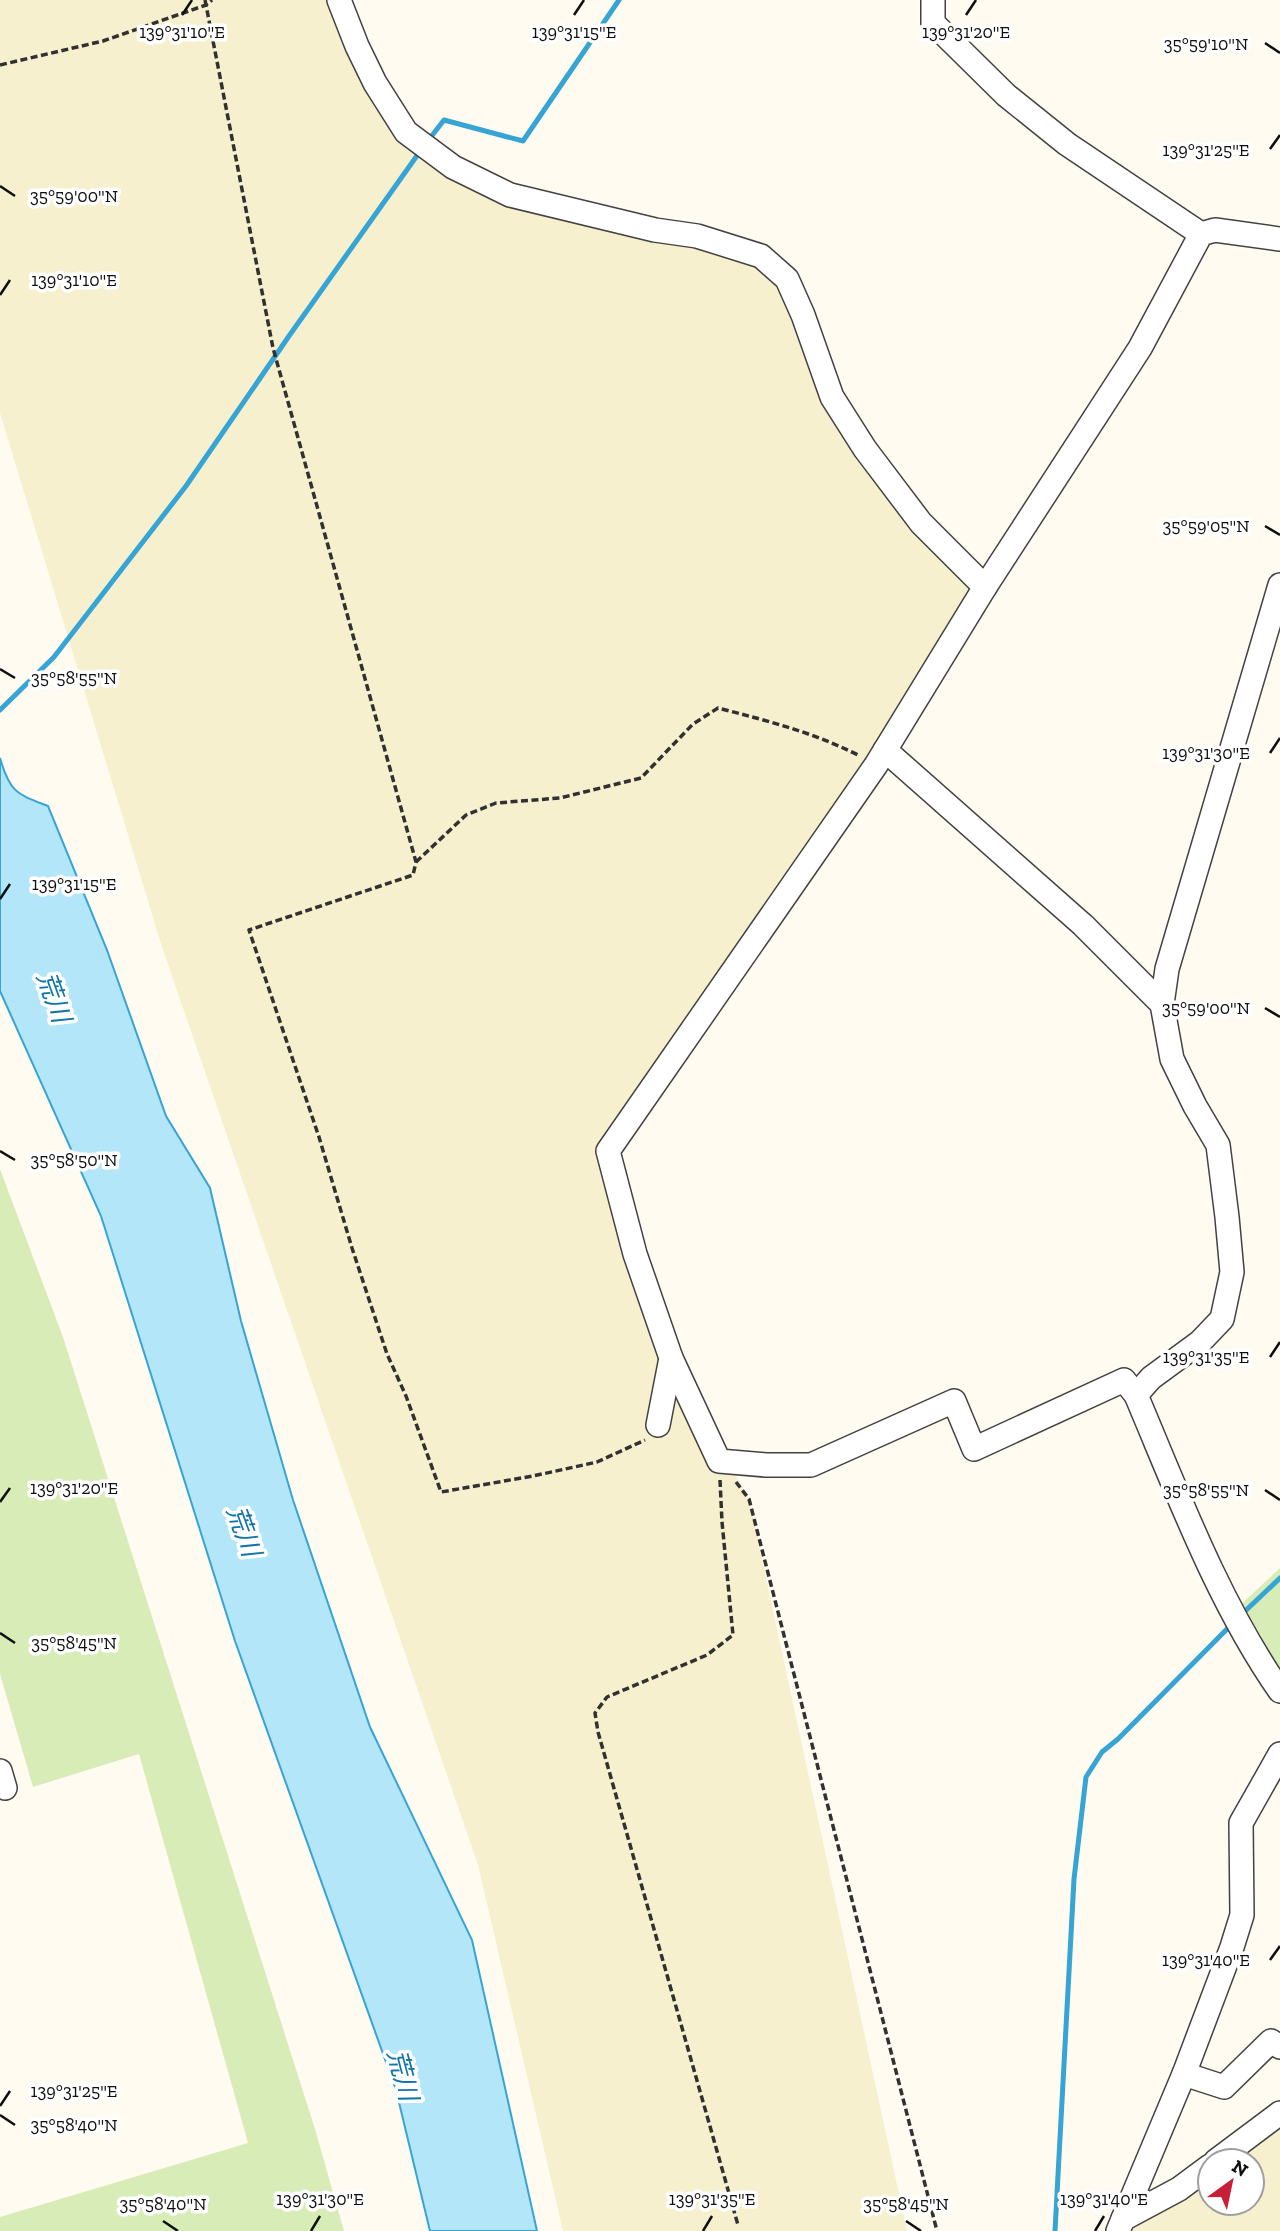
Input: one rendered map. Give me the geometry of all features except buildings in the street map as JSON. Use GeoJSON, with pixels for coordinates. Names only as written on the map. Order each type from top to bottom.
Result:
{"type":"FeatureCollection","features":[{"type":"Feature","properties":{"kind":"street"},"geometry":{"type":"LineString","coordinates":[[339,0],[369,71],[406,132],[453,167],[510,195],[655,230],[697,236],[761,256],[787,279],[803,315],[832,397],[865,449],[921,523],[985,587]]}},
{"type":"Feature","properties":{"kind":"street"},"geometry":{"type":"LineString","coordinates":[[933,0],[933,23],[1006,95],[1067,144],[1201,234]]}},
{"type":"Feature","properties":{"kind":"street"},"geometry":{"type":"LineString","coordinates":[[1280,239],[1215,230],[1201,234],[1140,348],[985,587],[881,757],[608,1151],[635,1254],[671,1359],[719,1461],[811,1465],[954,1401],[974,1449],[1124,1380],[1136,1395],[1210,1568],[1256,1656],[1280,1690]]}},
{"type":"Feature","properties":{"kind":"street"},"geometry":{"type":"LineString","coordinates":[[1136,1395],[1151,1378],[1200,1342],[1222,1319],[1232,1272],[1218,1145],[1172,1059],[1162,1004],[1167,969],[1280,585]]}},
{"type":"Feature","properties":{"kind":"street"},"geometry":{"type":"LineString","coordinates":[[881,757],[1083,925],[1162,1004]]}},
{"type":"Feature","properties":{"kind":"street"},"geometry":{"type":"LineString","coordinates":[[658,1425],[671,1359]]}},
{"type":"Feature","properties":{"kind":"street"},"geometry":{"type":"LineString","coordinates":[[1120,2225],[1184,2074],[1232,1947],[1242,1915],[1241,1823],[1280,1754]]}},
{"type":"Feature","properties":{"kind":"street"},"geometry":{"type":"LineString","coordinates":[[1184,2074],[1224,2087],[1270,2041],[1280,2047]]}},
{"type":"Feature","properties":{"kind":"street"},"geometry":{"type":"LineString","coordinates":[[1235,2147],[1280,2113]]}},
{"type":"Feature","properties":{"kind":"street"},"geometry":{"type":"LineString","coordinates":[[1120,2225],[1196,2176]]}},
{"type":"Feature","properties":{"kind":"path"},"geometry":{"type":"LineString","coordinates":[[0,65],[103,41],[212,0]]}},
{"type":"Feature","properties":{"kind":"path"},"geometry":{"type":"LineString","coordinates":[[205,2],[273,348],[416,862],[413,875],[249,930],[319,1137],[387,1354],[406,1396],[441,1492],[597,1462],[645,1440],[658,1425]]}},
{"type":"Feature","properties":{"kind":"path"},"geometry":{"type":"LineString","coordinates":[[416,862],[466,815],[496,803],[560,798],[641,778],[694,724],[718,708],[777,723],[881,757]]}},
{"type":"Feature","properties":{"kind":"path"},"geometry":{"type":"LineString","coordinates":[[719,1461],[733,1635],[706,1655],[607,1697],[595,1713],[598,1732],[738,2225]]}},
{"type":"Feature","properties":{"kind":"path"},"geometry":{"type":"LineString","coordinates":[[719,1461],[749,1499],[937,2231]]}},
{"type":"Feature","properties":{"kind":"shaded area"},"geometry":{"type":"Polygon","coordinates":[[[0,0],[342,0],[406,132],[555,205],[697,236],[787,279],[832,397],[985,587],[608,1151],[674,1366],[749,1499],[907,2231],[563,2231],[478,1865],[162,947],[0,413],[0,0]]]}},
{"type":"Feature","properties":{"kind":"shaded area"},"geometry":{"type":"Polygon","coordinates":[[[1280,2113],[1280,2231],[1118,2231],[1196,2176],[1196,2217],[1266,2217],[1266,2147],[1235,2147],[1280,2113]]]}},
{"type":"Feature","properties":{"kind":"green space"},"geometry":{"type":"Polygon","coordinates":[[[0,1169],[63,1337],[315,2129],[344,2231],[0,2231],[0,2217],[248,2143],[139,1754],[33,1787],[0,1674],[0,1169]]]}},
{"type":"Feature","properties":{"kind":"green space"},"geometry":{"type":"Polygon","coordinates":[[[1280,1568],[1280,1691],[1234,1611],[1280,1568]]]}},
{"type":"Feature","properties":{"kind":"water","name":"荒川"},"geometry":{"type":"Polygon","coordinates":[[[0,758],[7,779],[16,791],[48,806],[107,950],[166,1116],[210,1188],[241,1321],[293,1500],[370,1727],[472,1940],[537,2231],[430,2231],[396,2090],[235,1641],[101,1216],[0,991],[0,758]]]}},
{"type":"Feature","properties":{"kind":"waterway"},"geometry":{"type":"LineString","coordinates":[[427,142],[444,120],[523,141],[619,0]]}},
{"type":"Feature","properties":{"kind":"waterway"},"geometry":{"type":"LineString","coordinates":[[0,710],[54,657],[186,486],[421,150]]}},
{"type":"Feature","properties":{"kind":"waterway"},"geometry":{"type":"LineString","coordinates":[[1242,1614],[1280,1578]]}},
{"type":"Feature","properties":{"kind":"waterway"},"geometry":{"type":"LineString","coordinates":[[1055,2231],[1074,1879],[1086,1777],[1102,1752],[1232,1624]]}}]}
